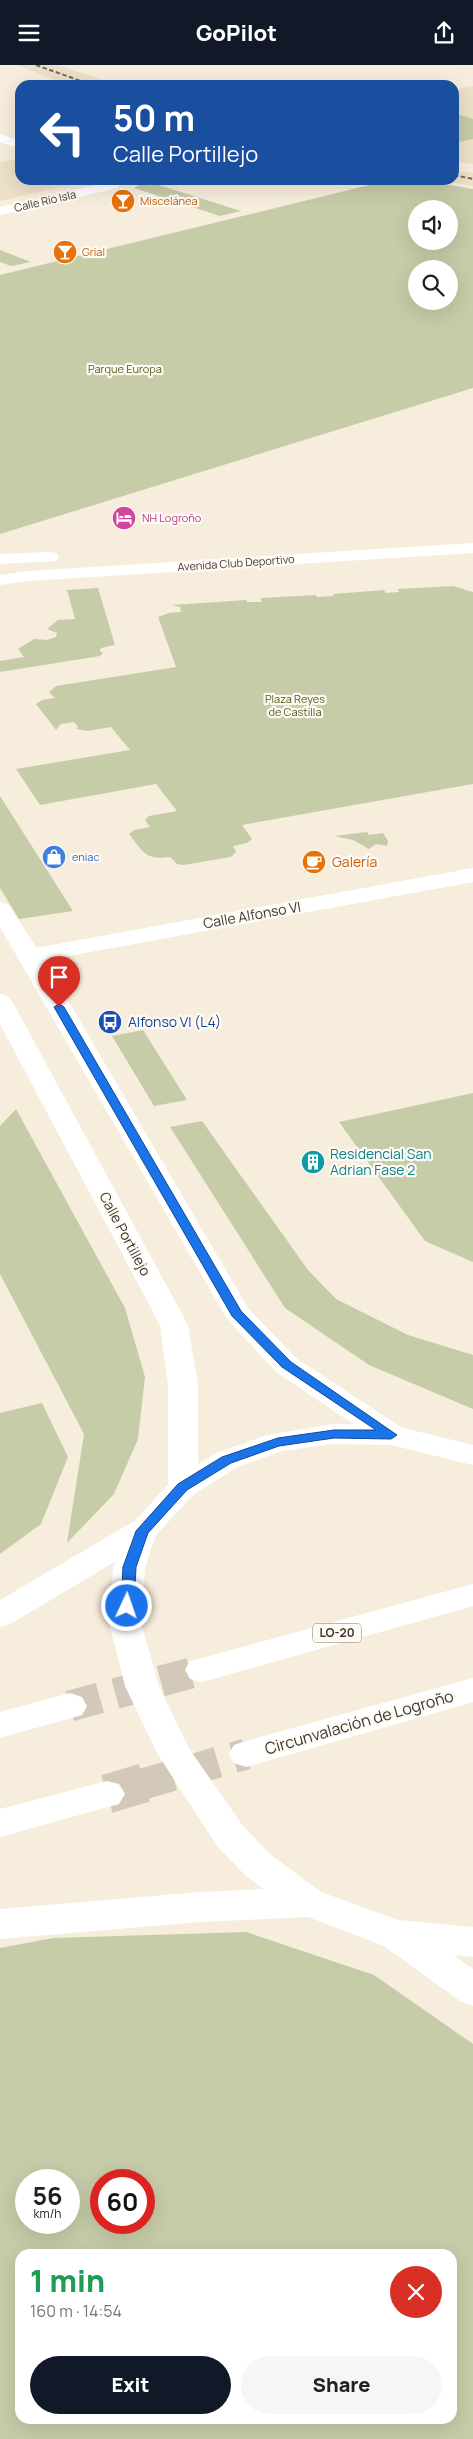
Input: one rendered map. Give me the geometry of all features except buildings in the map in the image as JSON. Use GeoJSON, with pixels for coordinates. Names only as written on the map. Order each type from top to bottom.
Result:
{"type":"FeatureCollection","features":[{"type":"Feature","properties":{"kind":"main road"},"geometry":{"type":"LineString","coordinates":[[0,138],[15,144]]}},
{"type":"Feature","properties":{"kind":"main road"},"geometry":{"type":"LineString","coordinates":[[0,151],[15,147]]}},
{"type":"Feature","properties":{"kind":"main road","name":"Calle Río Isla"},"geometry":{"type":"LineString","coordinates":[[0,211],[114,185]]}},
{"type":"Feature","properties":{"kind":"main road","name":"Avenida Club Deportivo"},"geometry":{"type":"LineString","coordinates":[[0,580],[29,576],[473,548]]}},
{"type":"Feature","properties":{"kind":"main road"},"geometry":{"type":"LineString","coordinates":[[0,559],[64,556]]}},
{"type":"Feature","properties":{"kind":"main road","name":"Calle Alfonso VI"},"geometry":{"type":"LineString","coordinates":[[30,956],[473,875]]}},
{"type":"Feature","properties":{"kind":"main road"},"geometry":{"type":"LineString","coordinates":[[0,909],[30,956],[237,1313],[286,1365],[391,1435]]}},
{"type":"Feature","properties":{"kind":"main road","name":"Calle Portillejo"},"geometry":{"type":"LineString","coordinates":[[0,1001],[174,1325],[183,1385],[183,1487]]}},
{"type":"Feature","properties":{"kind":"main road"},"geometry":{"type":"LineString","coordinates":[[0,1615],[142,1531],[183,1487],[227,1460],[278,1442],[334,1434],[391,1435],[472,1453]]}},
{"type":"Feature","properties":{"kind":"main road"},"geometry":{"type":"LineString","coordinates":[[142,1531],[129,1567],[126,1626],[142,1686],[174,1753],[230,1836],[258,1865],[308,1902],[397,1935],[473,1942]]}},
{"type":"Feature","properties":{"kind":"main road","name":"LO-20"},"geometry":{"type":"LineString","coordinates":[[202,1671],[473,1595]]}},
{"type":"Feature","properties":{"kind":"main road","name":"Circunvalación de Logroño"},"geometry":{"type":"LineString","coordinates":[[246,1754],[473,1689]]}},
{"type":"Feature","properties":{"kind":"main road"},"geometry":{"type":"LineString","coordinates":[[0,1725],[70,1706]]}},
{"type":"Feature","properties":{"kind":"main road"},"geometry":{"type":"LineString","coordinates":[[0,1823],[107,1794]]}},
{"type":"Feature","properties":{"kind":"main road"},"geometry":{"type":"LineString","coordinates":[[0,1924],[200,1907],[308,1902]]}},
{"type":"Feature","properties":{"kind":"main road"},"geometry":{"type":"LineString","coordinates":[[397,1935],[473,1990]]}},
{"type":"Feature","properties":{"kind":"shaded area"},"geometry":{"type":"Polygon","coordinates":[[[17,65],[58,65],[103,80],[55,80],[17,65]]]}},
{"type":"Feature","properties":{"kind":"shaded area"},"geometry":{"type":"Polygon","coordinates":[[[473,86],[473,164],[459,162],[459,89],[473,86]]]}},
{"type":"Feature","properties":{"kind":"shaded area"},"geometry":{"type":"Polygon","coordinates":[[[15,160],[15,185],[70,185],[0,201],[0,162],[15,160]]]}},
{"type":"Feature","properties":{"kind":"shaded area"},"geometry":{"type":"Polygon","coordinates":[[[459,171],[473,173],[473,186],[459,184],[459,171]]]}},
{"type":"Feature","properties":{"kind":"green space"},"geometry":{"type":"Polygon","coordinates":[[[459,115],[473,119],[473,139],[459,142],[459,115]]]}},
{"type":"Feature","properties":{"kind":"green space"},"geometry":{"type":"Polygon","coordinates":[[[139,185],[159,185],[241,211],[220,216],[134,188],[139,185]]]}},
{"type":"Feature","properties":{"kind":"green space","name":"Parque Europa"},"geometry":{"type":"Polygon","coordinates":[[[369,185],[450,185],[473,189],[473,388],[0,534],[0,275],[369,185]]]}},
{"type":"Feature","properties":{"kind":"green space"},"geometry":{"type":"Polygon","coordinates":[[[0,250],[31,262],[11,266],[0,262],[0,250]]]}},
{"type":"Feature","properties":{"kind":"green space","name":"Plaza Reyes de Castilla"},"geometry":{"type":"Polygon","coordinates":[[[453,586],[473,592],[473,784],[242,825],[252,839],[247,843],[233,846],[236,852],[231,857],[183,865],[177,864],[170,857],[162,858],[146,854],[129,834],[134,830],[150,827],[145,820],[149,816],[177,811],[156,784],[40,805],[16,769],[130,750],[111,727],[87,731],[76,729],[78,727],[74,722],[61,724],[56,730],[36,704],[42,700],[55,698],[49,692],[56,686],[176,667],[158,617],[169,613],[181,612],[180,607],[172,605],[246,600],[247,602],[262,602],[261,598],[333,596],[333,594],[384,590],[386,593],[399,592],[398,589],[453,586]]]}},
{"type":"Feature","properties":{"kind":"green space"},"geometry":{"type":"Polygon","coordinates":[[[98,588],[115,645],[101,648],[100,651],[103,653],[100,656],[0,672],[0,661],[24,657],[18,649],[34,639],[47,640],[56,637],[57,633],[47,629],[58,620],[75,619],[67,590],[98,588]]]}},
{"type":"Feature","properties":{"kind":"green space"},"geometry":{"type":"Polygon","coordinates":[[[0,796],[73,911],[19,919],[0,888],[0,796]]]}},
{"type":"Feature","properties":{"kind":"green space"},"geometry":{"type":"Polygon","coordinates":[[[367,832],[369,835],[383,833],[388,841],[387,846],[376,844],[369,849],[353,840],[334,836],[367,832]]]}},
{"type":"Feature","properties":{"kind":"green space"},"geometry":{"type":"Polygon","coordinates":[[[143,1030],[187,1100],[154,1106],[112,1036],[143,1030]]]}},
{"type":"Feature","properties":{"kind":"green space"},"geometry":{"type":"Polygon","coordinates":[[[473,1093],[473,1262],[425,1241],[339,1122],[473,1093]]]}},
{"type":"Feature","properties":{"kind":"green space"},"geometry":{"type":"Polygon","coordinates":[[[16,1109],[125,1308],[145,1377],[138,1439],[114,1494],[67,1543],[84,1434],[0,1274],[0,1126],[16,1109]]]}},
{"type":"Feature","properties":{"kind":"green space"},"geometry":{"type":"Polygon","coordinates":[[[202,1121],[308,1270],[336,1299],[408,1335],[473,1355],[473,1409],[369,1365],[285,1308],[170,1127],[202,1121]]]}},
{"type":"Feature","properties":{"kind":"green space"},"geometry":{"type":"Polygon","coordinates":[[[42,1403],[68,1457],[41,1524],[0,1554],[0,1413],[42,1403]]]}},
{"type":"Feature","properties":{"kind":"green space"},"geometry":{"type":"Polygon","coordinates":[[[246,1932],[374,1975],[473,2044],[473,2439],[0,2439],[0,1948],[53,1938],[246,1932]]]}},
{"type":"Feature","properties":{"kind":"tunnel"},"geometry":{"type":"LineString","coordinates":[[70,1706],[202,1670]]}},
{"type":"Feature","properties":{"kind":"tunnel"},"geometry":{"type":"LineString","coordinates":[[143,1784],[246,1754]]}},
{"type":"Feature","properties":{"kind":"tunnel"},"geometry":{"type":"LineString","coordinates":[[107,1794],[147,1782]]}},
{"type":"Feature","properties":{"kind":"railway"},"geometry":{"type":"LineString","coordinates":[[36,65],[78,80]]}},
{"type":"Feature","properties":{"kind":"railway"},"geometry":{"type":"LineString","coordinates":[[459,176],[473,179]]}},
{"type":"Feature","properties":{"kind":"place","name":"Miscelánea"},"geometry":{"type":"Point","coordinates":[123,201]}},
{"type":"Feature","properties":{"kind":"place","name":"Grial"},"geometry":{"type":"Point","coordinates":[65,252]}},
{"type":"Feature","properties":{"kind":"place","name":"NH Logroño"},"geometry":{"type":"Point","coordinates":[124,518]}},
{"type":"Feature","properties":{"kind":"place","name":"eniac"},"geometry":{"type":"Point","coordinates":[54,857]}},
{"type":"Feature","properties":{"kind":"place","name":"Galería"},"geometry":{"type":"Point","coordinates":[314,862]}},
{"type":"Feature","properties":{"kind":"place","name":"Alfonso VI (L4)"},"geometry":{"type":"Point","coordinates":[110,1022]}},
{"type":"Feature","properties":{"kind":"place","name":"Residencial San Adrian Fase 2"},"geometry":{"type":"Point","coordinates":[313,1162]}},
{"type":"Feature","properties":{"kind":"route"},"geometry":{"type":"LineString","coordinates":[[59,1007],[237,1313],[286,1365],[391,1435],[334,1434],[278,1442],[227,1460],[183,1487],[142,1531],[129,1567],[127,1606]]}}]}
